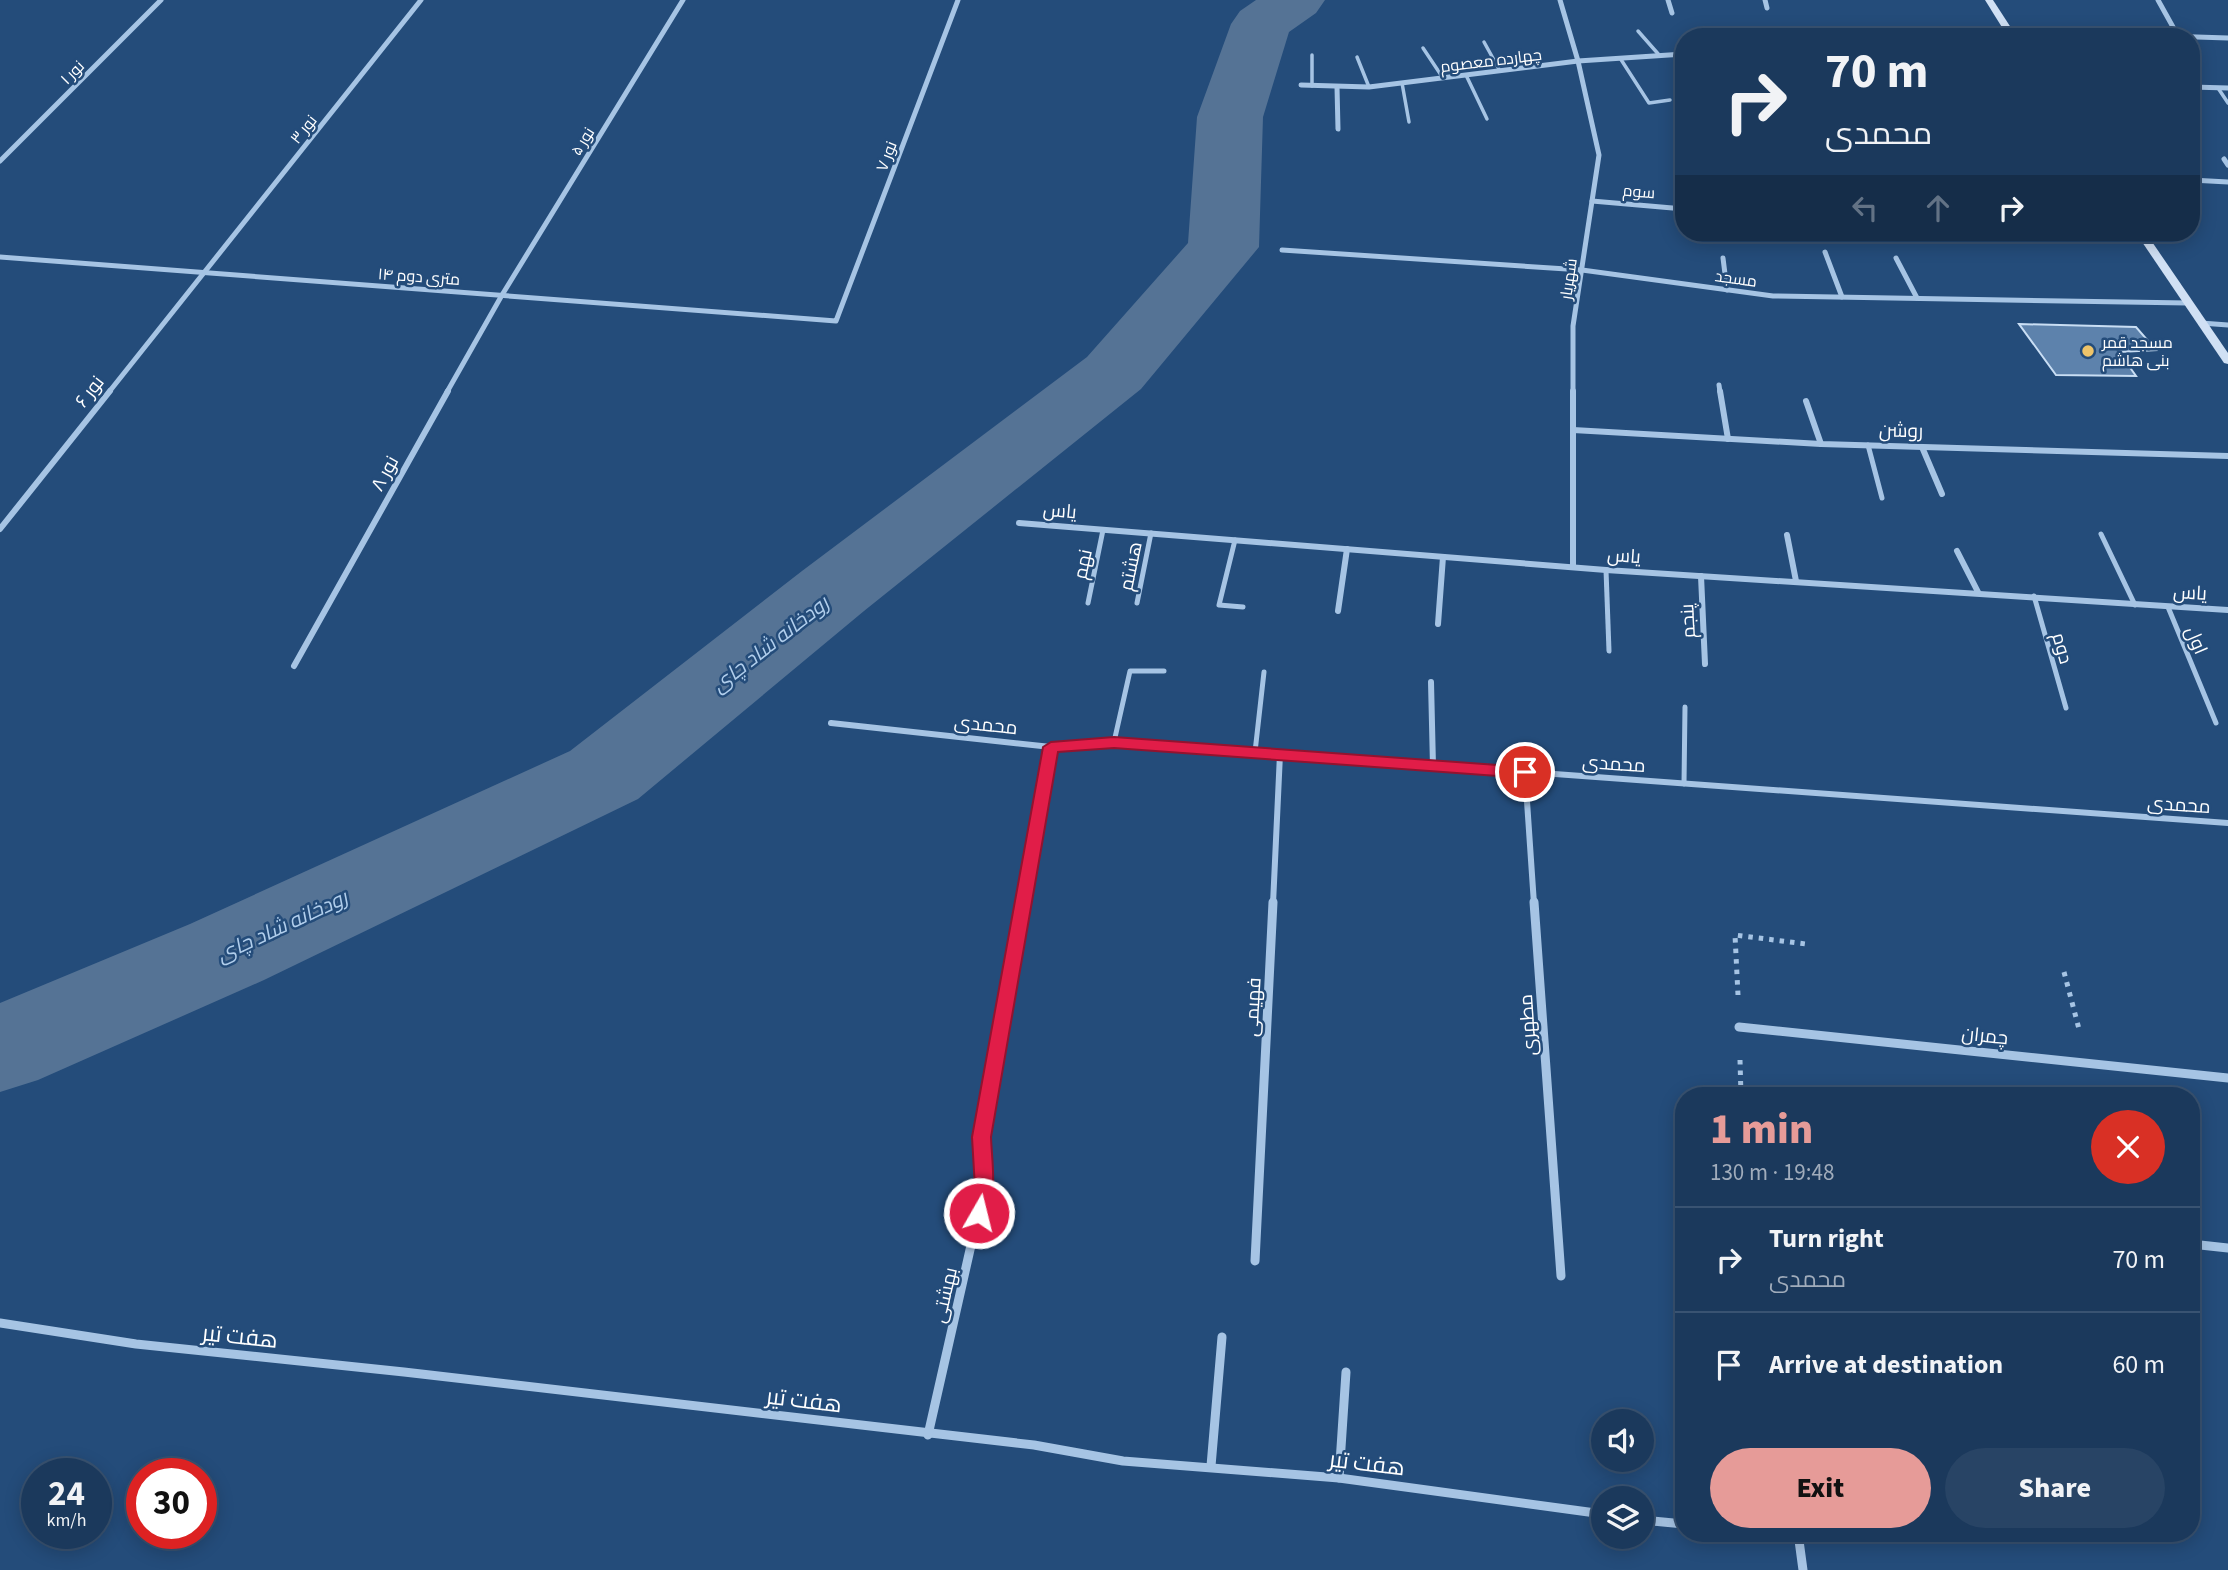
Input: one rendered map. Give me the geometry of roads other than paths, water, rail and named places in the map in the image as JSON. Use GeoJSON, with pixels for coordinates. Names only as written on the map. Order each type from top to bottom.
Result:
{"type":"FeatureCollection","features":[{"type":"Feature","properties":{"kind":"street","name":"نور ۱"},"geometry":{"type":"LineString","coordinates":[[0,162],[161,0]]}},
{"type":"Feature","properties":{"kind":"street","name":"نور ۳"},"geometry":{"type":"LineString","coordinates":[[204,272],[421,0]]}},
{"type":"Feature","properties":{"kind":"street","name":"نور ۵"},"geometry":{"type":"LineString","coordinates":[[502,295],[683,0]]}},
{"type":"Feature","properties":{"kind":"street","name":"نور ۷"},"geometry":{"type":"LineString","coordinates":[[836,321],[958,0]]}},
{"type":"Feature","properties":{"kind":"street","name":"شهریار"},"geometry":{"type":"LineString","coordinates":[[1560,0],[1578,61],[1599,155],[1573,326],[1573,567]]}},
{"type":"Feature","properties":{"kind":"street"},"geometry":{"type":"LineString","coordinates":[[1668,0],[1672,13]]}},
{"type":"Feature","properties":{"kind":"street"},"geometry":{"type":"LineString","coordinates":[[1765,0],[1767,8]]}},
{"type":"Feature","properties":{"kind":"street"},"geometry":{"type":"LineString","coordinates":[[1989,0],[2007,28]]}},
{"type":"Feature","properties":{"kind":"street"},"geometry":{"type":"LineString","coordinates":[[2158,0],[2174,28]]}},
{"type":"Feature","properties":{"kind":"street"},"geometry":{"type":"LineString","coordinates":[[2200,36],[2228,37]]}},
{"type":"Feature","properties":{"kind":"street","name":"چهارده معصوم"},"geometry":{"type":"LineString","coordinates":[[1301,85],[1368,88],[1578,61],[1675,55]]}},
{"type":"Feature","properties":{"kind":"street"},"geometry":{"type":"LineString","coordinates":[[1336,87],[1338,129]]}},
{"type":"Feature","properties":{"kind":"street"},"geometry":{"type":"LineString","coordinates":[[2200,87],[2228,88]]}},
{"type":"Feature","properties":{"kind":"street"},"geometry":{"type":"LineString","coordinates":[[2224,159],[2228,165]]}},
{"type":"Feature","properties":{"kind":"street"},"geometry":{"type":"LineString","coordinates":[[2200,180],[2228,182]]}},
{"type":"Feature","properties":{"kind":"street","name":"سوم"},"geometry":{"type":"LineString","coordinates":[[1592,201],[1675,208]]}},
{"type":"Feature","properties":{"kind":"street"},"geometry":{"type":"LineString","coordinates":[[2147,242],[2228,361]]}},
{"type":"Feature","properties":{"kind":"street","name":"مسجد"},"geometry":{"type":"LineString","coordinates":[[1282,250],[1582,270],[1773,296],[2187,303]]}},
{"type":"Feature","properties":{"kind":"street"},"geometry":{"type":"LineString","coordinates":[[1825,252],[1842,297]]}},
{"type":"Feature","properties":{"kind":"street","name":"۱۴ متری دوم"},"geometry":{"type":"LineString","coordinates":[[0,257],[836,321]]}},
{"type":"Feature","properties":{"kind":"street"},"geometry":{"type":"LineString","coordinates":[[1723,258],[1727,290]]}},
{"type":"Feature","properties":{"kind":"street"},"geometry":{"type":"LineString","coordinates":[[1896,258],[1917,298]]}},
{"type":"Feature","properties":{"kind":"street","name":"نور ۶"},"geometry":{"type":"LineString","coordinates":[[0,529],[204,272]]}},
{"type":"Feature","properties":{"kind":"street","name":"نور ۸"},"geometry":{"type":"LineString","coordinates":[[294,666],[502,295]]}},
{"type":"Feature","properties":{"kind":"street"},"geometry":{"type":"LineString","coordinates":[[2201,323],[2228,325]]}},
{"type":"Feature","properties":{"kind":"street"},"geometry":{"type":"LineString","coordinates":[[1720,385],[1728,439]]}},
{"type":"Feature","properties":{"kind":"street"},"geometry":{"type":"LineString","coordinates":[[1806,401],[1821,444]]}},
{"type":"Feature","properties":{"kind":"street","name":"روشن"},"geometry":{"type":"LineString","coordinates":[[1573,430],[1821,444],[2228,456]]}},
{"type":"Feature","properties":{"kind":"street"},"geometry":{"type":"LineString","coordinates":[[1922,447],[1942,494]]}},
{"type":"Feature","properties":{"kind":"street","name":"یاس"},"geometry":{"type":"LineString","coordinates":[[1020,523],[1606,570],[2228,610]]}},
{"type":"Feature","properties":{"kind":"street"},"geometry":{"type":"LineString","coordinates":[[1787,535],[1796,581]]}},
{"type":"Feature","properties":{"kind":"street"},"geometry":{"type":"LineString","coordinates":[[1338,611],[1347,549]]}},
{"type":"Feature","properties":{"kind":"street"},"geometry":{"type":"LineString","coordinates":[[1957,551],[1978,592]]}},
{"type":"Feature","properties":{"kind":"street"},"geometry":{"type":"LineString","coordinates":[[1437,624],[1443,557]]}},
{"type":"Feature","properties":{"kind":"street","name":"پنجم"},"geometry":{"type":"LineString","coordinates":[[1701,576],[1705,664]]}},
{"type":"Feature","properties":{"kind":"street"},"geometry":{"type":"LineString","coordinates":[[1431,682],[1433,766]]}},
{"type":"Feature","properties":{"kind":"street","name":"محمدی"},"geometry":{"type":"LineString","coordinates":[[831,723],[1051,747],[1114,742],[2228,823]]}},
{"type":"Feature","properties":{"kind":"street","name":"بهشتی"},"geometry":{"type":"LineString","coordinates":[[928,1434],[984,1188],[981,1137],[1051,747]]}},
{"type":"Feature","properties":{"kind":"street","name":"فهیمی"},"geometry":{"type":"LineString","coordinates":[[1255,1261],[1280,754]]}},
{"type":"Feature","properties":{"kind":"street","name":"مطهری"},"geometry":{"type":"LineString","coordinates":[[1525,772],[1561,1276]]}},
{"type":"Feature","properties":{"kind":"street","name":"چمران"},"geometry":{"type":"LineString","coordinates":[[1739,1027],[2228,1078]]}},
{"type":"Feature","properties":{"kind":"street"},"geometry":{"type":"LineString","coordinates":[[2200,1245],[2228,1248]]}},
{"type":"Feature","properties":{"kind":"street","name":"هفت تیر"},"geometry":{"type":"LineString","coordinates":[[0,1323],[136,1344],[404,1372],[1034,1445],[1123,1461],[1339,1478],[1591,1512]]}},
{"type":"Feature","properties":{"kind":"street"},"geometry":{"type":"LineString","coordinates":[[1211,1466],[1222,1337]]}},
{"type":"Feature","properties":{"kind":"street"},"geometry":{"type":"LineString","coordinates":[[1339,1478],[1346,1372]]}},
{"type":"Feature","properties":{"kind":"street"},"geometry":{"type":"LineString","coordinates":[[1654,1521],[1675,1523]]}},
{"type":"Feature","properties":{"kind":"street"},"geometry":{"type":"LineString","coordinates":[[1798,1542],[1803,1570]]}},
{"type":"Feature","properties":{"kind":"lane"},"geometry":{"type":"LineString","coordinates":[[1639,31],[1660,56]]}},
{"type":"Feature","properties":{"kind":"lane"},"geometry":{"type":"LineString","coordinates":[[1484,42],[1500,71]]}},
{"type":"Feature","properties":{"kind":"lane"},"geometry":{"type":"LineString","coordinates":[[1423,48],[1443,78]]}},
{"type":"Feature","properties":{"kind":"lane"},"geometry":{"type":"LineString","coordinates":[[1312,55],[1312,86]]}},
{"type":"Feature","properties":{"kind":"lane"},"geometry":{"type":"LineString","coordinates":[[1357,57],[1368,88]]}},
{"type":"Feature","properties":{"kind":"lane"},"geometry":{"type":"LineString","coordinates":[[1620,58],[1648,103],[1670,100]]}},
{"type":"Feature","properties":{"kind":"lane"},"geometry":{"type":"LineString","coordinates":[[1466,75],[1487,119]]}},
{"type":"Feature","properties":{"kind":"lane"},"geometry":{"type":"LineString","coordinates":[[1402,83],[1409,122]]}},
{"type":"Feature","properties":{"kind":"lane"},"geometry":{"type":"LineString","coordinates":[[2218,88],[2228,103]]}},
{"type":"Feature","properties":{"kind":"lane"},"geometry":{"type":"LineString","coordinates":[[1868,445],[1882,498]]}},
{"type":"Feature","properties":{"kind":"lane","name":"نهم"},"geometry":{"type":"LineString","coordinates":[[1088,603],[1103,530]]}},
{"type":"Feature","properties":{"kind":"lane","name":"هشتم"},"geometry":{"type":"LineString","coordinates":[[1137,603],[1151,533]]}},
{"type":"Feature","properties":{"kind":"lane"},"geometry":{"type":"LineString","coordinates":[[2101,534],[2135,605]]}},
{"type":"Feature","properties":{"kind":"lane"},"geometry":{"type":"LineString","coordinates":[[1235,540],[1219,605],[1243,607]]}},
{"type":"Feature","properties":{"kind":"lane"},"geometry":{"type":"LineString","coordinates":[[1606,570],[1609,651]]}},
{"type":"Feature","properties":{"kind":"lane","name":"دوم"},"geometry":{"type":"LineString","coordinates":[[2034,596],[2066,708]]}},
{"type":"Feature","properties":{"kind":"lane","name":"اول"},"geometry":{"type":"LineString","coordinates":[[2168,607],[2216,723]]}},
{"type":"Feature","properties":{"kind":"lane"},"geometry":{"type":"LineString","coordinates":[[1114,742],[1130,671],[1164,671]]}},
{"type":"Feature","properties":{"kind":"lane"},"geometry":{"type":"LineString","coordinates":[[1255,752],[1264,672]]}},
{"type":"Feature","properties":{"kind":"lane"},"geometry":{"type":"LineString","coordinates":[[1684,784],[1685,707]]}},
{"type":"Feature","properties":{"kind":"waterway","name":"رودخانه شاد چای"},"geometry":{"type":"LineString","coordinates":[[0,1049],[227,952],[604,775],[833,591],[1114,373],[1223,247],[1230,117],[1261,24],[1295,0]]}},
{"type":"Feature","properties":{"kind":"place","name":"مسجد قمر بنی هاشم"},"geometry":{"type":"Point","coordinates":[2088,351]}}]}
